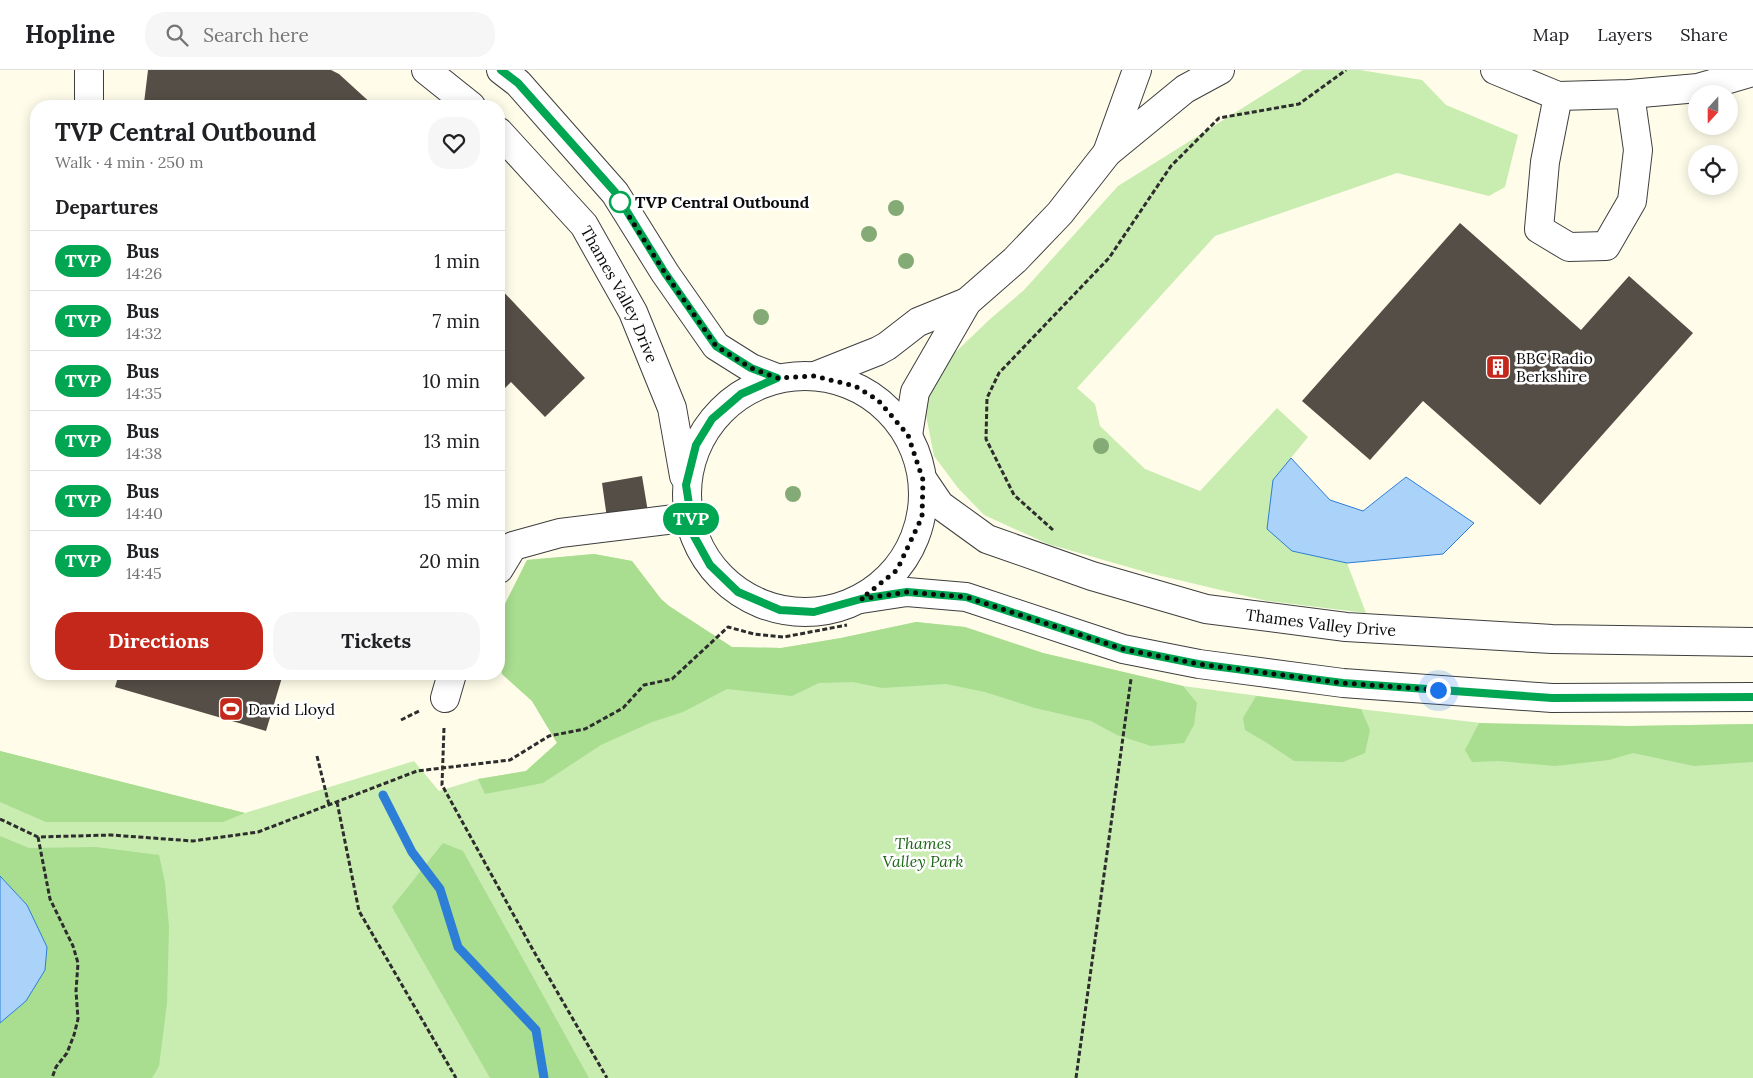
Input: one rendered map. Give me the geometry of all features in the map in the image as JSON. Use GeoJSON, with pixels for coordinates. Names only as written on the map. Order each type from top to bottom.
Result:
{"type":"FeatureCollection","features":[{"type":"Feature","properties":{"kind":"street"},"geometry":{"type":"LineString","coordinates":[[88,100],[89,70]]}},
{"type":"Feature","properties":{"kind":"street"},"geometry":{"type":"LineString","coordinates":[[426,70],[464,100]]}},
{"type":"Feature","properties":{"kind":"street"},"geometry":{"type":"LineString","coordinates":[[501,70],[518,83],[615,192],[665,273],[716,346],[751,368],[777,378]]}},
{"type":"Feature","properties":{"kind":"street"},"geometry":{"type":"LineString","coordinates":[[1107,153],[1137,70]]}},
{"type":"Feature","properties":{"kind":"street"},"geometry":{"type":"LineString","coordinates":[[814,376],[878,351],[888,346],[918,322],[967,302],[1016,260],[1060,213],[1107,153],[1185,90],[1220,70]]}},
{"type":"Feature","properties":{"kind":"street"},"geometry":{"type":"LineString","coordinates":[[1495,70],[1558,96],[1630,94],[1698,88],[1753,72]]}},
{"type":"Feature","properties":{"kind":"street"},"geometry":{"type":"LineString","coordinates":[[1558,96],[1545,162],[1539,229],[1569,247],[1606,246],[1632,201],[1638,150],[1630,94]]}},
{"type":"Feature","properties":{"kind":"street","name":"Thames Valley Drive"},"geometry":{"type":"LineString","coordinates":[[505,139],[584,225],[633,312],[672,408],[694,536],[710,565],[738,592],[780,610],[814,612],[861,599]]}},
{"type":"Feature","properties":{"kind":"street"},"geometry":{"type":"LineString","coordinates":[[908,435],[915,392],[967,302]]}},
{"type":"Feature","properties":{"kind":"street"},"geometry":{"type":"LineString","coordinates":[[686,485],[696,445],[712,419],[741,394],[777,378],[814,376],[855,386],[878,400],[908,435],[923,480],[922,517],[897,570],[861,599]]}},
{"type":"Feature","properties":{"kind":"street","name":"Thames Valley Drive"},"geometry":{"type":"LineString","coordinates":[[923,480],[940,505],[987,539],[1092,576],[1206,610],[1346,627],[1523,638],[1753,642]]}},
{"type":"Feature","properties":{"kind":"street"},"geometry":{"type":"LineString","coordinates":[[505,559],[513,546],[560,533],[691,516]]}},
{"type":"Feature","properties":{"kind":"street"},"geometry":{"type":"LineString","coordinates":[[861,599],[907,592],[966,597],[1123,649],[1198,664],[1343,683],[1552,698],[1753,697]]}},
{"type":"Feature","properties":{"kind":"path"},"geometry":{"type":"LineString","coordinates":[[1055,532],[1014,495],[986,439],[987,398],[999,373],[1110,258],[1170,166],[1219,118],[1299,104],[1346,70]]}},
{"type":"Feature","properties":{"kind":"path"},"geometry":{"type":"LineString","coordinates":[[0,819],[38,837],[111,835],[193,841],[258,832],[417,771],[510,760],[549,736],[585,729],[623,708],[644,685],[672,679],[728,627],[754,634],[784,637],[851,624]]}},
{"type":"Feature","properties":{"kind":"path"},"geometry":{"type":"LineString","coordinates":[[448,686],[442,785],[533,950],[607,1078]]}},
{"type":"Feature","properties":{"kind":"path"},"geometry":{"type":"LineString","coordinates":[[401,720],[448,686]]}},
{"type":"Feature","properties":{"kind":"path"},"geometry":{"type":"LineString","coordinates":[[1076,1078],[1130,690]]}},
{"type":"Feature","properties":{"kind":"path"},"geometry":{"type":"LineString","coordinates":[[317,756],[329,805]]}},
{"type":"Feature","properties":{"kind":"path"},"geometry":{"type":"LineString","coordinates":[[337,802],[359,911],[456,1078]]}},
{"type":"Feature","properties":{"kind":"path"},"geometry":{"type":"LineString","coordinates":[[38,837],[50,899],[73,946],[78,963],[76,992],[78,1019],[67,1054],[56,1067],[52,1078]]}},
{"type":"Feature","properties":{"kind":"green space"},"geometry":{"type":"Polygon","coordinates":[[[1303,70],[1360,70],[1422,80],[1446,105],[1518,135],[1505,187],[1489,196],[1397,173],[1215,236],[1077,388],[1095,404],[1100,426],[1145,469],[1200,491],[1277,408],[1308,437],[1273,480],[1292,551],[1347,563],[1366,613],[1267,601],[1149,573],[1048,544],[984,515],[958,488],[934,456],[923,400],[938,369],[989,320],[1024,290],[1118,186],[1303,70]]]}},
{"type":"Feature","properties":{"kind":"green space","name":"Thames Valley Park"},"geometry":{"type":"Polygon","coordinates":[[[594,554],[632,561],[661,599],[669,606],[732,647],[781,648],[841,638],[916,622],[965,627],[1043,653],[1183,686],[1351,708],[1490,724],[1629,726],[1753,724],[1753,1078],[0,1078],[0,751],[245,813],[414,761],[439,791],[478,779],[526,771],[557,743],[532,701],[505,677],[505,604],[527,560],[594,554]]]}},
{"type":"Feature","properties":{"kind":"green space"},"geometry":{"type":"Polygon","coordinates":[[[594,554],[632,561],[661,599],[669,606],[732,647],[781,648],[841,638],[916,622],[965,627],[1043,653],[1183,686],[1197,703],[1194,725],[1184,743],[1151,746],[1117,735],[1091,721],[1035,708],[985,692],[946,684],[882,688],[853,682],[819,683],[792,696],[727,689],[683,712],[652,722],[601,745],[543,783],[485,794],[478,779],[526,771],[557,743],[532,701],[505,677],[505,604],[527,560],[594,554]]]}},
{"type":"Feature","properties":{"kind":"green space"},"geometry":{"type":"Polygon","coordinates":[[[1256,696],[1361,709],[1370,730],[1365,753],[1343,762],[1294,761],[1245,730],[1243,718],[1256,696]]]}},
{"type":"Feature","properties":{"kind":"green space"},"geometry":{"type":"Polygon","coordinates":[[[1479,723],[1629,726],[1753,724],[1753,762],[1694,766],[1633,753],[1609,760],[1555,766],[1499,761],[1472,762],[1465,750],[1479,723]]]}},
{"type":"Feature","properties":{"kind":"green space"},"geometry":{"type":"Polygon","coordinates":[[[0,751],[245,813],[223,822],[46,822],[0,802],[0,751]]]}},
{"type":"Feature","properties":{"kind":"green space"},"geometry":{"type":"Polygon","coordinates":[[[0,836],[29,848],[96,847],[159,855],[165,883],[169,927],[167,1003],[159,1066],[152,1078],[0,1078],[0,1023],[26,1001],[27,905],[0,876],[0,836]]]}},
{"type":"Feature","properties":{"kind":"green space"},"geometry":{"type":"Polygon","coordinates":[[[443,843],[463,851],[589,1078],[490,1078],[392,907],[443,843]]]}},
{"type":"Feature","properties":{"kind":"water"},"geometry":{"type":"Polygon","coordinates":[[[1291,458],[1330,500],[1363,511],[1406,477],[1474,523],[1443,554],[1347,563],[1292,551],[1267,529],[1273,480],[1291,458]]]}},
{"type":"Feature","properties":{"kind":"water"},"geometry":{"type":"Polygon","coordinates":[[[0,876],[27,905],[47,947],[45,970],[26,1001],[0,1023],[0,876]]]}},
{"type":"Feature","properties":{"kind":"building"},"geometry":{"type":"Polygon","coordinates":[[[148,70],[331,70],[339,74],[367,100],[144,100],[148,70]]]}},
{"type":"Feature","properties":{"kind":"building","name":"BBC Radio Berkshire"},"geometry":{"type":"Polygon","coordinates":[[[1460,223],[1581,330],[1629,276],[1693,333],[1540,505],[1423,401],[1370,460],[1302,401],[1460,223]]]}},
{"type":"Feature","properties":{"kind":"building"},"geometry":{"type":"Polygon","coordinates":[[[505,293],[585,378],[545,417],[511,382],[505,388],[505,293]]]}},
{"type":"Feature","properties":{"kind":"building"},"geometry":{"type":"Polygon","coordinates":[[[642,476],[648,512],[607,518],[602,483],[642,476]]]}},
{"type":"Feature","properties":{"kind":"building","name":"David Lloyd"},"geometry":{"type":"Polygon","coordinates":[[[117,680],[281,680],[266,731],[115,687],[117,680]]]}},
{"type":"Feature","properties":{"kind":"waterway"},"geometry":{"type":"LineString","coordinates":[[383,795],[412,852],[440,889],[458,947],[536,1030],[544,1078]]}},
{"type":"Feature","properties":{"kind":"bus line","name":"TVP"},"geometry":{"type":"LineString","coordinates":[[501,70],[518,83],[615,192],[665,273],[716,346],[751,368],[777,378],[741,394],[712,419],[696,445],[686,485],[694,536],[710,565],[738,592],[780,610],[814,612],[861,599],[907,592],[966,597],[1123,649],[1198,664],[1343,683],[1552,698],[1753,697]]}},
{"type":"Feature","properties":{"kind":"place","name":"TVP Central Outbound"},"geometry":{"type":"Point","coordinates":[620,202]}},
{"type":"Feature","properties":{"kind":"place","name":"BBC Radio Berkshire"},"geometry":{"type":"Point","coordinates":[1498,367]}},
{"type":"Feature","properties":{"kind":"place","name":"David Lloyd"},"geometry":{"type":"Point","coordinates":[231,709]}},
{"type":"Feature","properties":{"kind":"route"},"geometry":{"type":"LineString","coordinates":[[620,202],[665,273],[716,346],[751,368],[777,378],[814,376],[855,386],[878,400],[908,435],[923,480],[922,517],[897,570],[861,599],[907,592],[966,597],[1123,649],[1198,664],[1343,683],[1438,690]]}}]}
